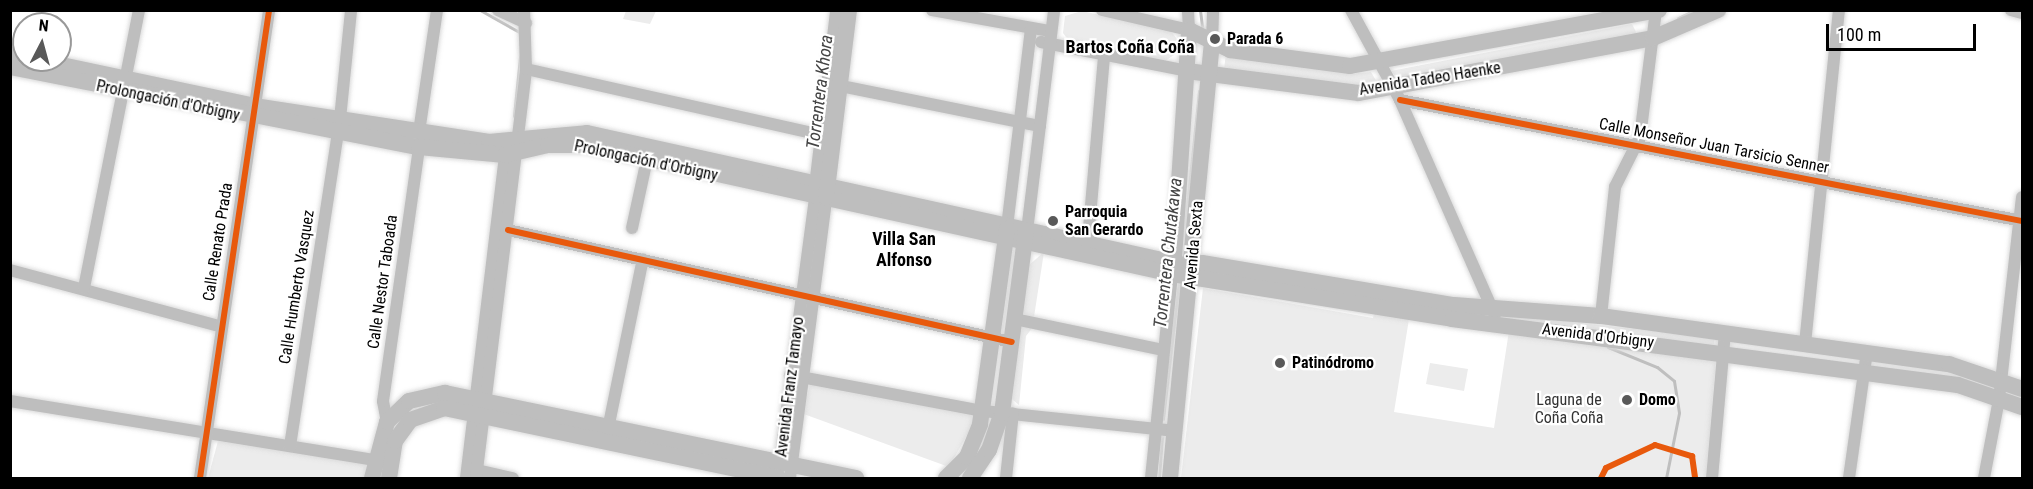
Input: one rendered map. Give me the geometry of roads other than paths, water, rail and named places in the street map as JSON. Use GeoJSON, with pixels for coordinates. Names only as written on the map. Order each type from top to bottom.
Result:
{"type":"FeatureCollection","features":[{"type":"Feature","properties":{"kind":"main road","name":"Avenida Franz Tamayo"},"geometry":{"type":"LineString","coordinates":[[821,193],[822,135],[838,10]]}},
{"type":"Feature","properties":{"kind":"main road","name":"Avenida Franz Tamayo"},"geometry":{"type":"LineString","coordinates":[[821,193],[841,86],[849,10]]}},
{"type":"Feature","properties":{"kind":"main road","name":"Avenida Tadeo Haenke"},"geometry":{"type":"LineString","coordinates":[[1199,73],[1359,93],[1396,94],[1653,38],[1718,10]]}},
{"type":"Feature","properties":{"kind":"main road","name":"Avenida Tadeo Haenke"},"geometry":{"type":"LineString","coordinates":[[1199,35],[1230,50],[1350,66],[1377,64],[1657,11]]}},
{"type":"Feature","properties":{"kind":"main road","name":"Avenida Sexta"},"geometry":{"type":"LineString","coordinates":[[1170,478],[1164,430],[1199,73],[1199,35]]}},
{"type":"Feature","properties":{"kind":"main road","name":"Avenida Sexta"},"geometry":{"type":"LineString","coordinates":[[1199,35],[1199,73]]}},
{"type":"Feature","properties":{"kind":"main road","name":"Prolongación d'Orbigny"},"geometry":{"type":"LineString","coordinates":[[10,67],[125,86],[253,112],[419,139],[512,147],[573,144],[821,193],[1181,269]]}},
{"type":"Feature","properties":{"kind":"main road","name":"Prolongación d'Orbigny"},"geometry":{"type":"LineString","coordinates":[[72,70],[125,86]]}},
{"type":"Feature","properties":{"kind":"main road","name":"Prolongación d'Orbigny"},"geometry":{"type":"LineString","coordinates":[[512,147],[587,133],[821,193]]}},
{"type":"Feature","properties":{"kind":"main road"},"geometry":{"type":"LineString","coordinates":[[946,478],[967,457],[983,411],[1006,232]]}},
{"type":"Feature","properties":{"kind":"main road"},"geometry":{"type":"LineString","coordinates":[[970,478],[989,450],[1007,413],[1012,342],[1026,237]]}},
{"type":"Feature","properties":{"kind":"main road","name":"Avenida d'Orbigny"},"geometry":{"type":"LineString","coordinates":[[1181,269],[1723,352],[1958,385],[2022,407]]}},
{"type":"Feature","properties":{"kind":"main road","name":"Avenida d'Orbigny"},"geometry":{"type":"LineString","coordinates":[[1495,316],[1601,316],[1867,352],[1948,364],[2022,389]]}},
{"type":"Feature","properties":{"kind":"main road"},"geometry":{"type":"LineString","coordinates":[[372,478],[387,422],[427,394],[783,473],[856,478]]}},
{"type":"Feature","properties":{"kind":"main road"},"geometry":{"type":"LineString","coordinates":[[388,478],[395,441],[410,420],[444,408],[479,407],[609,424],[783,473]]}},
{"type":"Feature","properties":{"kind":"street"},"geometry":{"type":"LineString","coordinates":[[84,288],[139,10]]}},
{"type":"Feature","properties":{"kind":"street","name":"Calle Renato Prada"},"geometry":{"type":"LineString","coordinates":[[200,478],[219,326],[268,10]]}},
{"type":"Feature","properties":{"kind":"street","name":"Calle Humberto Vasquez"},"geometry":{"type":"LineString","coordinates":[[290,446],[339,126],[351,10]]}},
{"type":"Feature","properties":{"kind":"street","name":"Calle Nestor Taboada"},"geometry":{"type":"LineString","coordinates":[[387,422],[383,401],[437,10]]}},
{"type":"Feature","properties":{"kind":"street"},"geometry":{"type":"LineString","coordinates":[[498,10],[525,17],[526,69],[512,147],[479,407],[477,474],[513,478]]}},
{"type":"Feature","properties":{"kind":"street","name":"Avenida Tadeo Haenke"},"geometry":{"type":"LineString","coordinates":[[932,10],[1049,37],[1104,55],[1199,73]]}},
{"type":"Feature","properties":{"kind":"street"},"geometry":{"type":"LineString","coordinates":[[1026,237],[1054,10]]}},
{"type":"Feature","properties":{"kind":"street","name":"Avenida Tadeo Haenke"},"geometry":{"type":"LineString","coordinates":[[1102,10],[1199,35]]}},
{"type":"Feature","properties":{"kind":"street","name":"Avenida Sexta"},"geometry":{"type":"LineString","coordinates":[[1188,10],[1199,35]]}},
{"type":"Feature","properties":{"kind":"street","name":"Avenida Sexta"},"geometry":{"type":"LineString","coordinates":[[1199,35],[1213,10]]}},
{"type":"Feature","properties":{"kind":"street"},"geometry":{"type":"LineString","coordinates":[[1351,10],[1377,64],[1396,94],[1495,316]]}},
{"type":"Feature","properties":{"kind":"street"},"geometry":{"type":"LineString","coordinates":[[1805,344],[1824,180],[1839,10]]}},
{"type":"Feature","properties":{"kind":"street"},"geometry":{"type":"LineString","coordinates":[[2011,10],[2022,13]]}},
{"type":"Feature","properties":{"kind":"street"},"geometry":{"type":"LineString","coordinates":[[1601,316],[1615,187],[1637,145],[1657,11]]}},
{"type":"Feature","properties":{"kind":"street"},"geometry":{"type":"LineString","coordinates":[[1006,232],[1030,34]]}},
{"type":"Feature","properties":{"kind":"street"},"geometry":{"type":"LineString","coordinates":[[1088,250],[1104,55]]}},
{"type":"Feature","properties":{"kind":"street"},"geometry":{"type":"LineString","coordinates":[[526,69],[822,135]]}},
{"type":"Feature","properties":{"kind":"street"},"geometry":{"type":"LineString","coordinates":[[841,86],[1040,126]]}},
{"type":"Feature","properties":{"kind":"street","name":"Calle Monseñor Juan Tarsicio Senner"},"geometry":{"type":"LineString","coordinates":[[1396,94],[1637,145],[2020,220]]}},
{"type":"Feature","properties":{"kind":"street"},"geometry":{"type":"LineString","coordinates":[[466,478],[508,230],[512,147]]}},
{"type":"Feature","properties":{"kind":"street"},"geometry":{"type":"LineString","coordinates":[[632,228],[648,159]]}},
{"type":"Feature","properties":{"kind":"street","name":"Avenida Franz Tamayo"},"geometry":{"type":"LineString","coordinates":[[783,473],[821,193]]}},
{"type":"Feature","properties":{"kind":"street"},"geometry":{"type":"LineString","coordinates":[[1983,478],[2000,399],[2000,380],[2022,197]]}},
{"type":"Feature","properties":{"kind":"street"},"geometry":{"type":"LineString","coordinates":[[508,230],[643,259],[807,300],[1012,342]]}},
{"type":"Feature","properties":{"kind":"street"},"geometry":{"type":"LineString","coordinates":[[609,424],[643,259]]}},
{"type":"Feature","properties":{"kind":"street","name":"Avenida Sexta"},"geometry":{"type":"LineString","coordinates":[[1151,478],[1164,430],[1164,350],[1181,269]]}},
{"type":"Feature","properties":{"kind":"street"},"geometry":{"type":"LineString","coordinates":[[10,270],[219,326]]}},
{"type":"Feature","properties":{"kind":"street"},"geometry":{"type":"LineString","coordinates":[[1015,320],[1164,350]]}},
{"type":"Feature","properties":{"kind":"street"},"geometry":{"type":"LineString","coordinates":[[1712,478],[1725,333]]}},
{"type":"Feature","properties":{"kind":"street"},"geometry":{"type":"LineString","coordinates":[[1849,478],[1867,352]]}},
{"type":"Feature","properties":{"kind":"street"},"geometry":{"type":"LineString","coordinates":[[796,375],[983,411],[1164,430]]}},
{"type":"Feature","properties":{"kind":"street"},"geometry":{"type":"LineString","coordinates":[[10,401],[375,460]]}},
{"type":"Feature","properties":{"kind":"street"},"geometry":{"type":"LineString","coordinates":[[1006,478],[1007,413]]}},
{"type":"Feature","properties":{"kind":"waterway"},"geometry":{"type":"LineString","coordinates":[[480,10],[521,33]]}},
{"type":"Feature","properties":{"kind":"waterway","name":"Torrentera Chutakawa"},"geometry":{"type":"LineString","coordinates":[[1200,10],[1202,27]]}},
{"type":"Feature","properties":{"kind":"waterway"},"geometry":{"type":"LineString","coordinates":[[1678,18],[1695,10]]}},
{"type":"Feature","properties":{"kind":"waterway"},"geometry":{"type":"LineString","coordinates":[[514,116],[520,57]]}},
{"type":"Feature","properties":{"kind":"waterway","name":"Torrentera Chutakawa"},"geometry":{"type":"LineString","coordinates":[[1183,244],[1199,91]]}},
{"type":"Feature","properties":{"kind":"waterway","name":"Torrentera Chutakawa"},"geometry":{"type":"LineString","coordinates":[[1163,419],[1179,280]]}},
{"type":"Feature","properties":{"kind":"waterway"},"geometry":{"type":"LineString","coordinates":[[1608,347],[1657,367],[1674,381],[1679,413],[1666,478]]}},
{"type":"Feature","properties":{"kind":"waterway","name":"Torrentera Chutakawa"},"geometry":{"type":"LineString","coordinates":[[1159,478],[1162,437]]}},
{"type":"Feature","properties":{"kind":"place","name":"Parada 6"},"geometry":{"type":"Point","coordinates":[1215,39]}},
{"type":"Feature","properties":{"kind":"place","name":"Parroquia San Gerardo"},"geometry":{"type":"Point","coordinates":[1053,221]}},
{"type":"Feature","properties":{"kind":"place","name":"Patinódromo"},"geometry":{"type":"Point","coordinates":[1280,363]}},
{"type":"Feature","properties":{"kind":"place","name":"Domo"},"geometry":{"type":"Point","coordinates":[1627,400]}},
{"type":"Feature","properties":{"kind":"district","name":"Bartos Coña Coña"},"geometry":{"type":"Point","coordinates":[1130,47]}},
{"type":"Feature","properties":{"kind":"district","name":"Villa San Alfonso"},"geometry":{"type":"Point","coordinates":[904,250]}},
{"type":"Feature","properties":{"kind":"water label","name":"Torrentera Khora"},"geometry":{"type":"Point","coordinates":[820,92]}},
{"type":"Feature","properties":{"kind":"park label","name":"Laguna de Coña Coña"},"geometry":{"type":"Point","coordinates":[1569,409]}}]}
